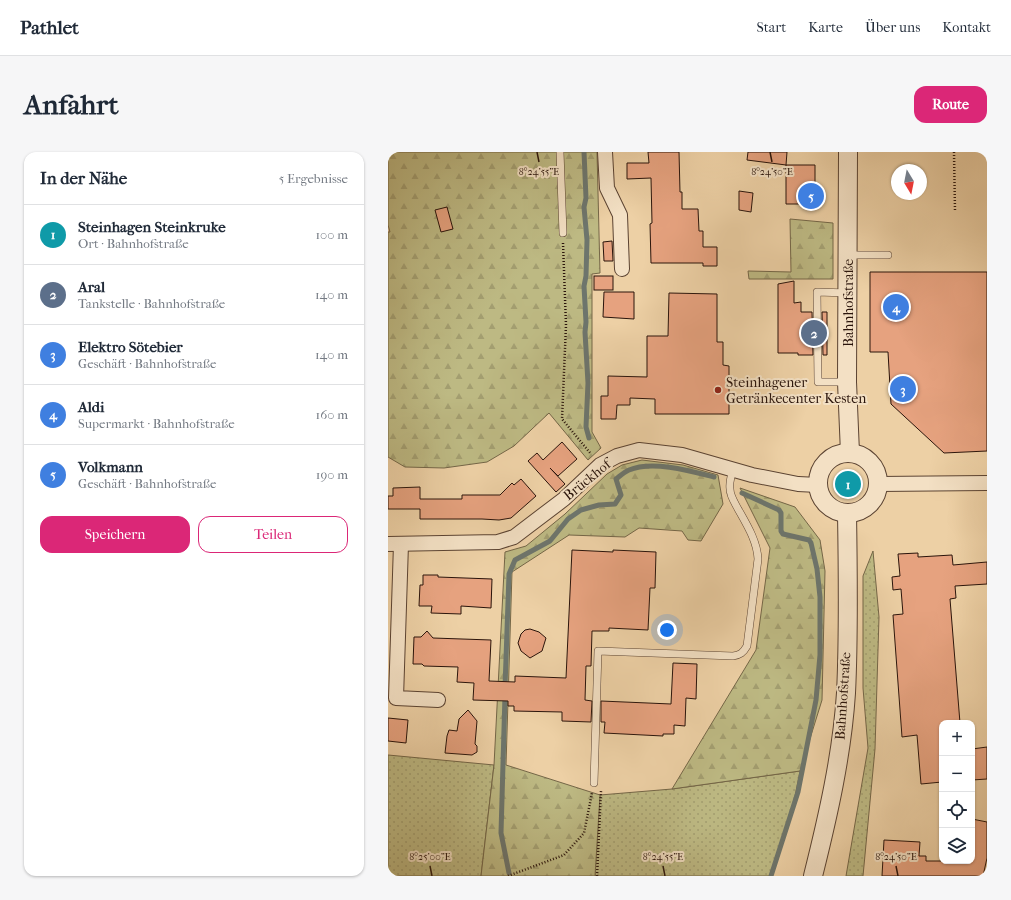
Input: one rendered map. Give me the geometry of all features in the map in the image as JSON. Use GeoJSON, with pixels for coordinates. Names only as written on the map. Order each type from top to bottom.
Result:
{"type":"FeatureCollection","features":[{"type":"Feature","properties":{"kind":"street"},"geometry":{"type":"LineString","coordinates":[[605,152],[606,188],[620,215],[622,269]]}},
{"type":"Feature","properties":{"kind":"street","name":"Bahnhofstraße"},"geometry":{"type":"LineString","coordinates":[[848,152],[848,382],[850,453]]}},
{"type":"Feature","properties":{"kind":"street","name":"Brückhof"},"geometry":{"type":"LineString","coordinates":[[394,544],[498,542],[514,537],[564,499],[600,465],[617,456],[639,450],[682,455],[733,470],[798,484],[818,485]]}},
{"type":"Feature","properties":{"kind":"street"},"geometry":{"type":"LineString","coordinates":[[850,453],[859,455],[873,466],[877,475],[878,484],[876,493],[868,505],[857,512],[847,513],[834,510],[824,501],[818,485],[819,475],[824,466],[831,459],[840,454],[850,453]]}},
{"type":"Feature","properties":{"kind":"street"},"geometry":{"type":"LineString","coordinates":[[878,484],[987,483]]}},
{"type":"Feature","properties":{"kind":"street","name":"Bahnhofstraße"},"geometry":{"type":"LineString","coordinates":[[813,876],[829,810],[846,694],[848,628],[847,513]]}},
{"type":"Feature","properties":{"kind":"street"},"geometry":{"type":"LineString","coordinates":[[394,544],[396,698],[438,700]]}},
{"type":"Feature","properties":{"kind":"lane"},"geometry":{"type":"LineString","coordinates":[[560,152],[563,233]]}},
{"type":"Feature","properties":{"kind":"lane"},"geometry":{"type":"LineString","coordinates":[[848,255],[888,255]]}},
{"type":"Feature","properties":{"kind":"lane"},"geometry":{"type":"LineString","coordinates":[[848,293],[817,292],[818,382],[848,382]]}},
{"type":"Feature","properties":{"kind":"lane"},"geometry":{"type":"LineString","coordinates":[[594,783],[598,651],[732,656],[740,655],[747,646],[758,550],[730,489],[730,480],[733,470]]}},
{"type":"Feature","properties":{"kind":"path"},"geometry":{"type":"LineString","coordinates":[[954,152],[955,211]]}},
{"type":"Feature","properties":{"kind":"path"},"geometry":{"type":"LineString","coordinates":[[563,233],[566,325],[562,419],[600,465]]}},
{"type":"Feature","properties":{"kind":"path"},"geometry":{"type":"LineString","coordinates":[[508,876],[564,855],[584,833],[594,783]]}},
{"type":"Feature","properties":{"kind":"path"},"geometry":{"type":"LineString","coordinates":[[594,783],[602,792],[597,876]]}},
{"type":"Feature","properties":{"kind":"green space"},"geometry":{"type":"Polygon","coordinates":[[[388,152],[597,152],[600,273],[592,274],[592,432],[601,448],[588,460],[549,413],[514,446],[487,462],[444,468],[405,467],[388,457],[388,232],[390,232],[388,225],[388,152]]]}},
{"type":"Feature","properties":{"kind":"green space"},"geometry":{"type":"Polygon","coordinates":[[[790,219],[833,223],[833,279],[749,279],[748,271],[791,272],[790,219]]]}},
{"type":"Feature","properties":{"kind":"green space"},"geometry":{"type":"Polygon","coordinates":[[[642,460],[683,465],[718,475],[723,504],[701,541],[688,540],[682,531],[639,528],[625,537],[569,535],[512,572],[506,765],[600,795],[595,876],[481,876],[494,765],[505,552],[526,546],[565,514],[607,474],[622,465],[642,460]]]}},
{"type":"Feature","properties":{"kind":"green space"},"geometry":{"type":"Polygon","coordinates":[[[740,488],[795,507],[820,540],[825,571],[822,700],[800,771],[672,789],[756,650],[770,548],[740,488]]]}},
{"type":"Feature","properties":{"kind":"green space"},"geometry":{"type":"Polygon","coordinates":[[[873,551],[879,617],[875,749],[863,876],[846,876],[868,748],[863,688],[863,576],[873,551]]]}},
{"type":"Feature","properties":{"kind":"green space"},"geometry":{"type":"Polygon","coordinates":[[[388,755],[494,765],[481,876],[388,876],[388,755]]]}},
{"type":"Feature","properties":{"kind":"green space"},"geometry":{"type":"Polygon","coordinates":[[[800,771],[795,796],[771,876],[595,876],[600,795],[672,789],[800,771]]]}},
{"type":"Feature","properties":{"kind":"building"},"geometry":{"type":"Polygon","coordinates":[[[648,152],[679,152],[682,209],[698,209],[699,231],[703,231],[703,247],[717,247],[717,266],[703,266],[703,263],[651,263],[651,178],[627,179],[627,163],[649,163],[648,152]]]}},
{"type":"Feature","properties":{"kind":"building"},"geometry":{"type":"Polygon","coordinates":[[[748,152],[787,152],[786,165],[747,160],[748,152]]]}},
{"type":"Feature","properties":{"kind":"building"},"geometry":{"type":"Polygon","coordinates":[[[786,165],[815,165],[815,204],[786,204],[786,165]]]}},
{"type":"Feature","properties":{"kind":"building"},"geometry":{"type":"Polygon","coordinates":[[[739,191],[753,193],[751,212],[739,210],[739,191]]]}},
{"type":"Feature","properties":{"kind":"building"},"geometry":{"type":"Polygon","coordinates":[[[447,207],[453,229],[441,232],[435,210],[447,207]]]}},
{"type":"Feature","properties":{"kind":"building"},"geometry":{"type":"Polygon","coordinates":[[[612,241],[613,261],[604,261],[603,242],[612,241]]]}},
{"type":"Feature","properties":{"kind":"building"},"geometry":{"type":"Polygon","coordinates":[[[870,272],[987,272],[987,451],[944,453],[891,404],[888,352],[870,352],[870,272]]]}},
{"type":"Feature","properties":{"kind":"building"},"geometry":{"type":"Polygon","coordinates":[[[594,276],[613,276],[613,290],[594,290],[594,276]]]}},
{"type":"Feature","properties":{"kind":"building"},"geometry":{"type":"Polygon","coordinates":[[[794,281],[794,303],[801,302],[801,312],[812,312],[813,355],[778,353],[778,284],[794,281]]]}},
{"type":"Feature","properties":{"kind":"building"},"geometry":{"type":"Polygon","coordinates":[[[604,292],[634,292],[634,319],[603,317],[604,292]]]}},
{"type":"Feature","properties":{"kind":"building"},"geometry":{"type":"Polygon","coordinates":[[[669,293],[717,294],[717,342],[723,342],[723,365],[729,366],[729,414],[655,414],[655,399],[630,398],[630,405],[617,405],[616,419],[601,419],[601,396],[608,396],[608,376],[647,377],[647,336],[668,336],[669,293]]]}},
{"type":"Feature","properties":{"kind":"building"},"geometry":{"type":"Polygon","coordinates":[[[822,312],[827,312],[827,355],[823,355],[822,312]]]}},
{"type":"Feature","properties":{"kind":"building"},"geometry":{"type":"Polygon","coordinates":[[[562,442],[577,459],[558,476],[550,468],[565,484],[556,492],[528,461],[537,453],[543,460],[562,442]]]}},
{"type":"Feature","properties":{"kind":"building"},"geometry":{"type":"Polygon","coordinates":[[[521,479],[536,496],[511,518],[499,520],[420,519],[420,509],[388,509],[388,496],[393,496],[393,488],[420,487],[420,499],[462,499],[462,495],[500,495],[512,483],[514,485],[521,479]]]}},
{"type":"Feature","properties":{"kind":"building"},"geometry":{"type":"Polygon","coordinates":[[[572,550],[656,552],[655,588],[650,588],[648,630],[609,628],[609,631],[592,631],[591,666],[586,666],[585,700],[592,701],[591,722],[562,721],[562,712],[514,711],[514,706],[508,706],[508,701],[473,700],[474,683],[457,682],[458,667],[424,666],[422,664],[413,664],[414,637],[421,637],[427,631],[433,638],[491,640],[489,681],[515,682],[515,676],[566,678],[572,550]]]}},
{"type":"Feature","properties":{"kind":"building"},"geometry":{"type":"Polygon","coordinates":[[[918,553],[918,557],[952,555],[953,565],[987,562],[987,584],[955,586],[956,598],[950,599],[960,720],[939,720],[939,782],[921,784],[917,735],[902,737],[893,615],[903,614],[901,589],[893,590],[892,577],[900,576],[898,554],[918,553]]]}},
{"type":"Feature","properties":{"kind":"building"},"geometry":{"type":"Polygon","coordinates":[[[423,575],[492,579],[491,608],[461,606],[461,614],[431,613],[432,606],[419,606],[420,585],[423,585],[423,575]]]}},
{"type":"Feature","properties":{"kind":"building"},"geometry":{"type":"Polygon","coordinates":[[[530,629],[539,632],[546,638],[542,651],[530,658],[521,651],[518,643],[521,634],[525,630],[530,629]]]}},
{"type":"Feature","properties":{"kind":"building"},"geometry":{"type":"Polygon","coordinates":[[[673,663],[697,664],[696,699],[686,698],[685,726],[674,725],[674,734],[663,734],[663,736],[604,733],[605,722],[601,722],[601,701],[671,704],[673,663]]]}},
{"type":"Feature","properties":{"kind":"building"},"geometry":{"type":"Polygon","coordinates":[[[468,710],[477,721],[475,744],[477,746],[477,752],[472,755],[445,753],[449,730],[457,731],[459,719],[468,710]]]}},
{"type":"Feature","properties":{"kind":"building"},"geometry":{"type":"Polygon","coordinates":[[[388,718],[408,720],[406,743],[388,741],[388,718]]]}},
{"type":"Feature","properties":{"kind":"building"},"geometry":{"type":"Polygon","coordinates":[[[987,747],[987,779],[975,780],[975,749],[987,747]]]}},
{"type":"Feature","properties":{"kind":"building"},"geometry":{"type":"Polygon","coordinates":[[[975,820],[987,822],[987,858],[983,876],[882,876],[884,840],[920,842],[919,856],[926,856],[926,861],[939,861],[939,864],[975,864],[975,820]]]}},
{"type":"Feature","properties":{"kind":"waterway"},"geometry":{"type":"LineString","coordinates":[[584,152],[586,198],[584,207],[587,240],[586,276],[584,286],[588,383],[586,427],[589,438]]}},
{"type":"Feature","properties":{"kind":"waterway"},"geometry":{"type":"LineString","coordinates":[[505,687],[509,574],[515,560],[550,541],[568,519],[581,510],[599,505],[615,504],[621,495],[616,479],[629,470],[638,467],[660,466],[714,477]]}},
{"type":"Feature","properties":{"kind":"waterway"},"geometry":{"type":"LineString","coordinates":[[742,493],[779,510],[781,513],[781,531],[783,534],[809,540],[817,569],[820,597],[820,655],[816,700],[798,792],[771,876]]}},
{"type":"Feature","properties":{"kind":"waterway"},"geometry":{"type":"LineString","coordinates":[[505,695],[501,833],[509,873]]}},
{"type":"Feature","properties":{"kind":"place","name":"Volkmann"},"geometry":{"type":"Point","coordinates":[811,196]}},
{"type":"Feature","properties":{"kind":"place","name":"Aldi"},"geometry":{"type":"Point","coordinates":[896,307]}},
{"type":"Feature","properties":{"kind":"place","name":"Aral"},"geometry":{"type":"Point","coordinates":[814,333]}},
{"type":"Feature","properties":{"kind":"place","name":"Elektro Sötebier"},"geometry":{"type":"Point","coordinates":[903,389]}},
{"type":"Feature","properties":{"kind":"place","name":"Steinhagener Getränkecenter Kesten"},"geometry":{"type":"Point","coordinates":[718,390]}},
{"type":"Feature","properties":{"kind":"place","name":"Steinhagen Steinkruke"},"geometry":{"type":"Point","coordinates":[848,484]}}]}
